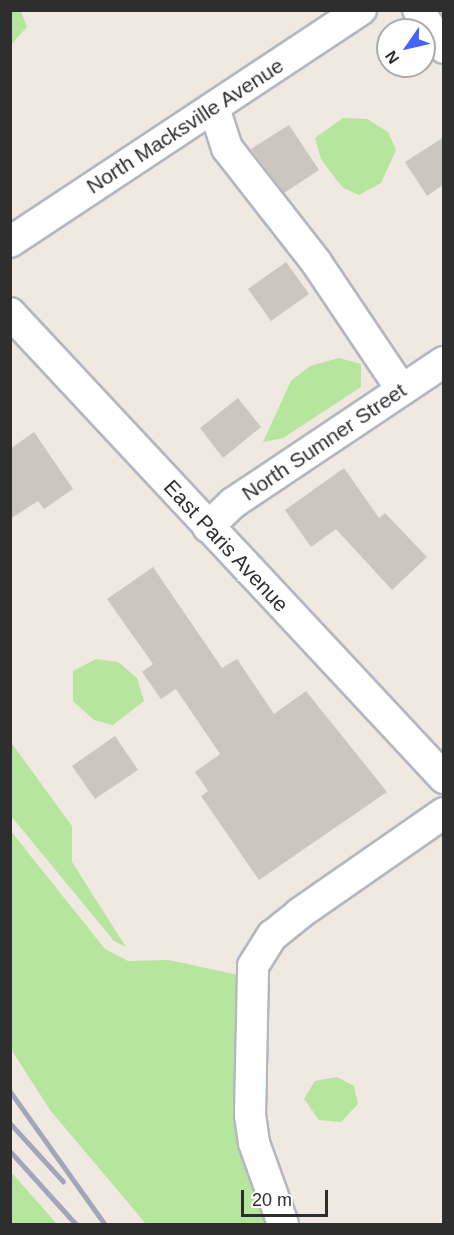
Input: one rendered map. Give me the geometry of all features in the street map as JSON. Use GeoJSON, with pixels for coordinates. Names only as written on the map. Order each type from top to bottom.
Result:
{"type":"FeatureCollection","features":[{"type":"Feature","properties":{"kind":"street","name":"North Macksville Avenue"},"geometry":{"type":"LineString","coordinates":[[10,242],[361,10]]}},
{"type":"Feature","properties":{"kind":"street"},"geometry":{"type":"LineString","coordinates":[[418,10],[444,48]]}},
{"type":"Feature","properties":{"kind":"street"},"geometry":{"type":"LineString","coordinates":[[214,108],[227,148],[267,206],[316,261],[402,390]]}},
{"type":"Feature","properties":{"kind":"street","name":"East Paris Avenue"},"geometry":{"type":"LineString","coordinates":[[10,313],[444,778]]}},
{"type":"Feature","properties":{"kind":"street","name":"North Sumner Street"},"geometry":{"type":"LineString","coordinates":[[208,526],[233,503],[444,362]]}},
{"type":"Feature","properties":{"kind":"street"},"geometry":{"type":"LineString","coordinates":[[283,1224],[254,1143],[250,1010],[253,966],[272,936],[444,813]]}},
{"type":"Feature","properties":{"kind":"green space"},"geometry":{"type":"Polygon","coordinates":[[[11,10],[21,11],[27,27],[11,45],[11,10]]]}},
{"type":"Feature","properties":{"kind":"green space"},"geometry":{"type":"Polygon","coordinates":[[[343,118],[367,119],[388,132],[396,150],[381,183],[359,195],[342,187],[321,159],[315,138],[343,118]]]}},
{"type":"Feature","properties":{"kind":"green space"},"geometry":{"type":"Polygon","coordinates":[[[339,358],[361,364],[361,387],[283,438],[263,442],[291,381],[310,366],[339,358]]]}},
{"type":"Feature","properties":{"kind":"green space"},"geometry":{"type":"Polygon","coordinates":[[[96,659],[118,662],[137,678],[144,701],[113,725],[94,720],[73,701],[73,671],[96,659]]]}},
{"type":"Feature","properties":{"kind":"green space"},"geometry":{"type":"Polygon","coordinates":[[[10,741],[72,826],[72,862],[126,947],[114,941],[11,816],[10,741]]]}},
{"type":"Feature","properties":{"kind":"green space"},"geometry":{"type":"Polygon","coordinates":[[[10,830],[105,949],[128,961],[169,960],[238,975],[237,1091],[275,1224],[146,1224],[50,1110],[11,1049],[10,830]]]}},
{"type":"Feature","properties":{"kind":"green space"},"geometry":{"type":"Polygon","coordinates":[[[337,1077],[354,1086],[358,1104],[341,1122],[319,1120],[304,1099],[315,1081],[337,1077]]]}},
{"type":"Feature","properties":{"kind":"green space"},"geometry":{"type":"Polygon","coordinates":[[[11,1172],[57,1224],[11,1224],[11,1172]]]}},
{"type":"Feature","properties":{"kind":"building"},"geometry":{"type":"Polygon","coordinates":[[[289,125],[319,170],[284,193],[251,149],[289,125]]]}},
{"type":"Feature","properties":{"kind":"building"},"geometry":{"type":"Polygon","coordinates":[[[444,137],[444,184],[427,196],[405,162],[444,137]]]}},
{"type":"Feature","properties":{"kind":"building"},"geometry":{"type":"Polygon","coordinates":[[[286,262],[309,294],[271,321],[248,289],[286,262]]]}},
{"type":"Feature","properties":{"kind":"building"},"geometry":{"type":"Polygon","coordinates":[[[238,398],[261,427],[223,458],[200,428],[238,398]]]}},
{"type":"Feature","properties":{"kind":"building"},"geometry":{"type":"Polygon","coordinates":[[[34,432],[73,489],[44,509],[38,501],[10,519],[10,449],[34,432]]]}},
{"type":"Feature","properties":{"kind":"building"},"geometry":{"type":"Polygon","coordinates":[[[344,468],[379,518],[385,513],[427,557],[392,590],[336,529],[311,547],[285,510],[344,468]]]}},
{"type":"Feature","properties":{"kind":"building"},"geometry":{"type":"Polygon","coordinates":[[[153,567],[222,668],[237,659],[274,714],[306,691],[387,792],[259,880],[201,796],[208,791],[195,772],[220,754],[176,689],[161,699],[142,672],[153,664],[107,599],[153,567]]]}},
{"type":"Feature","properties":{"kind":"building"},"geometry":{"type":"Polygon","coordinates":[[[115,736],[138,770],[95,799],[72,766],[115,736]]]}},
{"type":"Feature","properties":{"kind":"railway"},"geometry":{"type":"LineString","coordinates":[[10,1091],[105,1224]]}},
{"type":"Feature","properties":{"kind":"railway"},"geometry":{"type":"LineString","coordinates":[[10,1123],[63,1181]]}},
{"type":"Feature","properties":{"kind":"railway"},"geometry":{"type":"LineString","coordinates":[[10,1151],[76,1224]]}}]}
